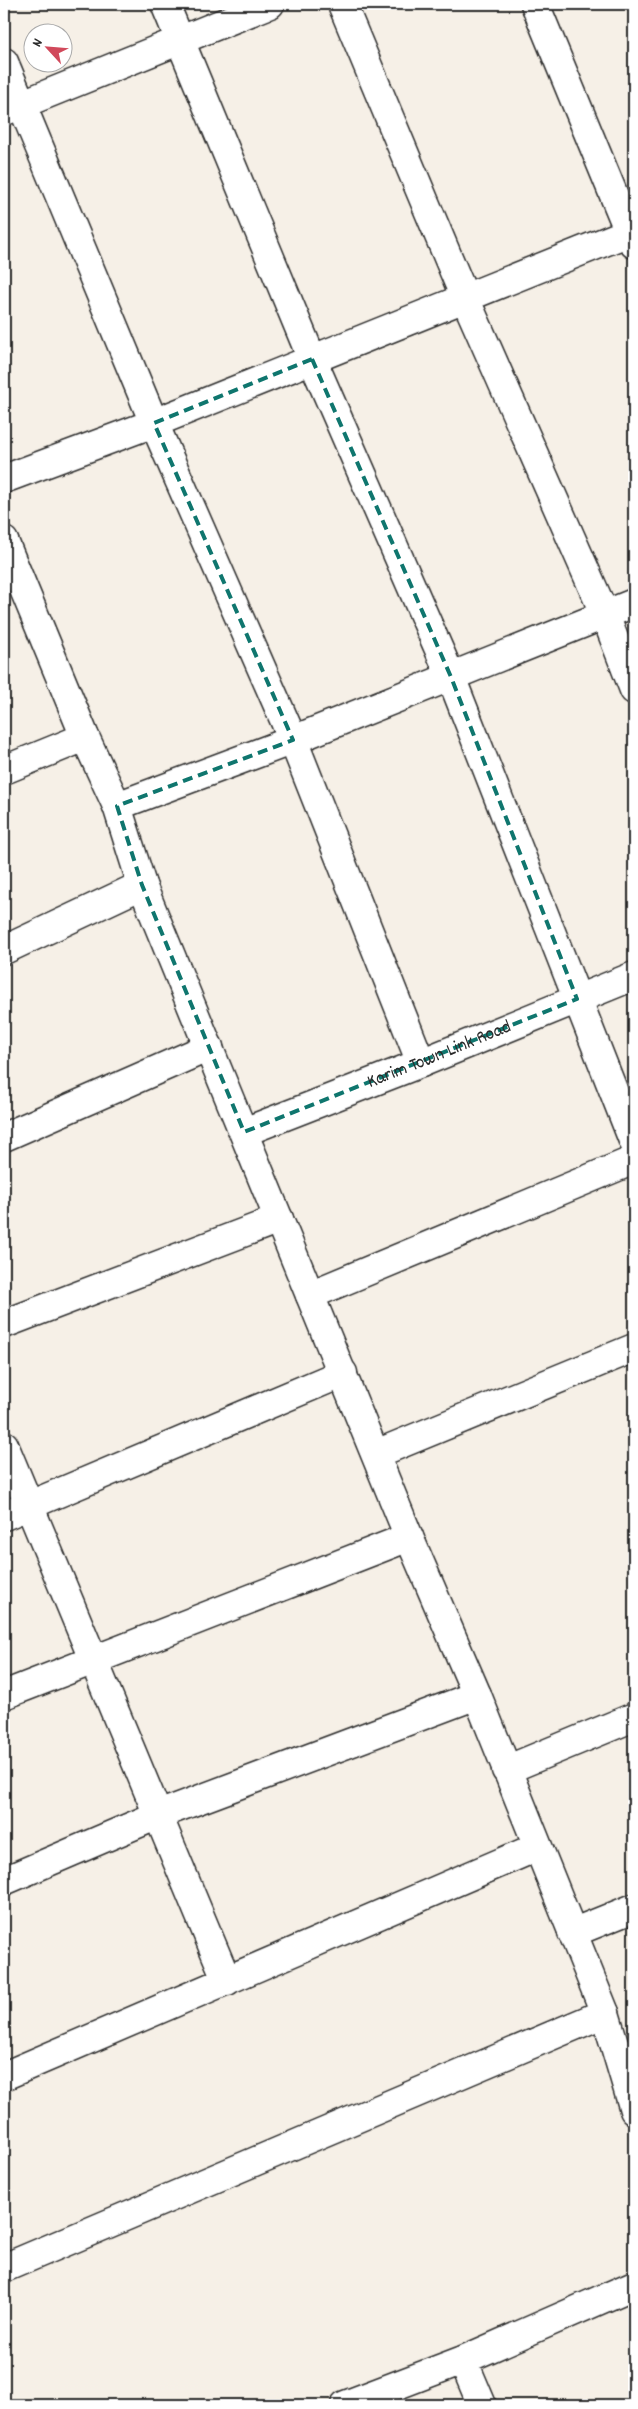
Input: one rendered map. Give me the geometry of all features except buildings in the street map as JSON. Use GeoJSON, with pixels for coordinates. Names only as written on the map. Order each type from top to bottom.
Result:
{"type":"FeatureCollection","features":[{"type":"Feature","properties":{"kind":"street"},"geometry":{"type":"LineString","coordinates":[[165,4],[312,359],[451,677],[634,1142]]}},
{"type":"Feature","properties":{"kind":"street"},"geometry":{"type":"LineString","coordinates":[[13,108],[270,4]]}},
{"type":"Feature","properties":{"kind":"street"},"geometry":{"type":"LineString","coordinates":[[342,4],[465,298],[604,615],[634,690]]}},
{"type":"Feature","properties":{"kind":"street"},"geometry":{"type":"LineString","coordinates":[[4,479],[154,423],[465,298],[632,235],[535,4]]}},
{"type":"Feature","properties":{"kind":"street"},"geometry":{"type":"LineString","coordinates":[[4,62],[13,108],[293,740],[421,1064]]}},
{"type":"Feature","properties":{"kind":"street"},"geometry":{"type":"LineString","coordinates":[[4,541],[11,579],[118,806],[142,885],[409,1537],[477,1695],[605,2013],[634,2109]]}},
{"type":"Feature","properties":{"kind":"street"},"geometry":{"type":"LineString","coordinates":[[118,806],[293,740],[634,603]]}},
{"type":"Feature","properties":{"kind":"street"},"geometry":{"type":"LineString","coordinates":[[4,770],[85,737]]}},
{"type":"Feature","properties":{"kind":"street"},"geometry":{"type":"LineString","coordinates":[[4,950],[142,885]]}},
{"type":"Feature","properties":{"kind":"street","name":"Karim Town Link Road"},"geometry":{"type":"LineString","coordinates":[[244,1132],[421,1064],[634,976]]}},
{"type":"Feature","properties":{"kind":"street"},"geometry":{"type":"LineString","coordinates":[[4,1137],[209,1047]]}},
{"type":"Feature","properties":{"kind":"street"},"geometry":{"type":"LineString","coordinates":[[310,1295],[634,1160]]}},
{"type":"Feature","properties":{"kind":"street"},"geometry":{"type":"LineString","coordinates":[[4,1324],[279,1219]]}},
{"type":"Feature","properties":{"kind":"street"},"geometry":{"type":"LineString","coordinates":[[376,1454],[634,1348]]}},
{"type":"Feature","properties":{"kind":"street"},"geometry":{"type":"LineString","coordinates":[[4,1516],[342,1372]]}},
{"type":"Feature","properties":{"kind":"street"},"geometry":{"type":"LineString","coordinates":[[4,1444],[227,1981]]}},
{"type":"Feature","properties":{"kind":"street"},"geometry":{"type":"LineString","coordinates":[[4,1695],[409,1537]]}},
{"type":"Feature","properties":{"kind":"street"},"geometry":{"type":"LineString","coordinates":[[4,1881],[158,1816],[477,1695]]}},
{"type":"Feature","properties":{"kind":"street"},"geometry":{"type":"LineString","coordinates":[[506,1770],[634,1717]]}},
{"type":"Feature","properties":{"kind":"street"},"geometry":{"type":"LineString","coordinates":[[4,2076],[537,1848]]}},
{"type":"Feature","properties":{"kind":"street"},"geometry":{"type":"LineString","coordinates":[[572,1933],[634,1908]]}},
{"type":"Feature","properties":{"kind":"street"},"geometry":{"type":"LineString","coordinates":[[4,2268],[605,2013]]}},
{"type":"Feature","properties":{"kind":"street"},"geometry":{"type":"LineString","coordinates":[[345,2405],[463,2360],[634,2285]]}},
{"type":"Feature","properties":{"kind":"street"},"geometry":{"type":"LineString","coordinates":[[463,2360],[482,2405]]}},
{"type":"Feature","properties":{"kind":"highlighted area"},"geometry":{"type":"Polygon","coordinates":[[[312,359],[451,677],[577,999],[244,1132],[142,885],[117,806],[293,740],[154,423],[312,359]]]}}]}
